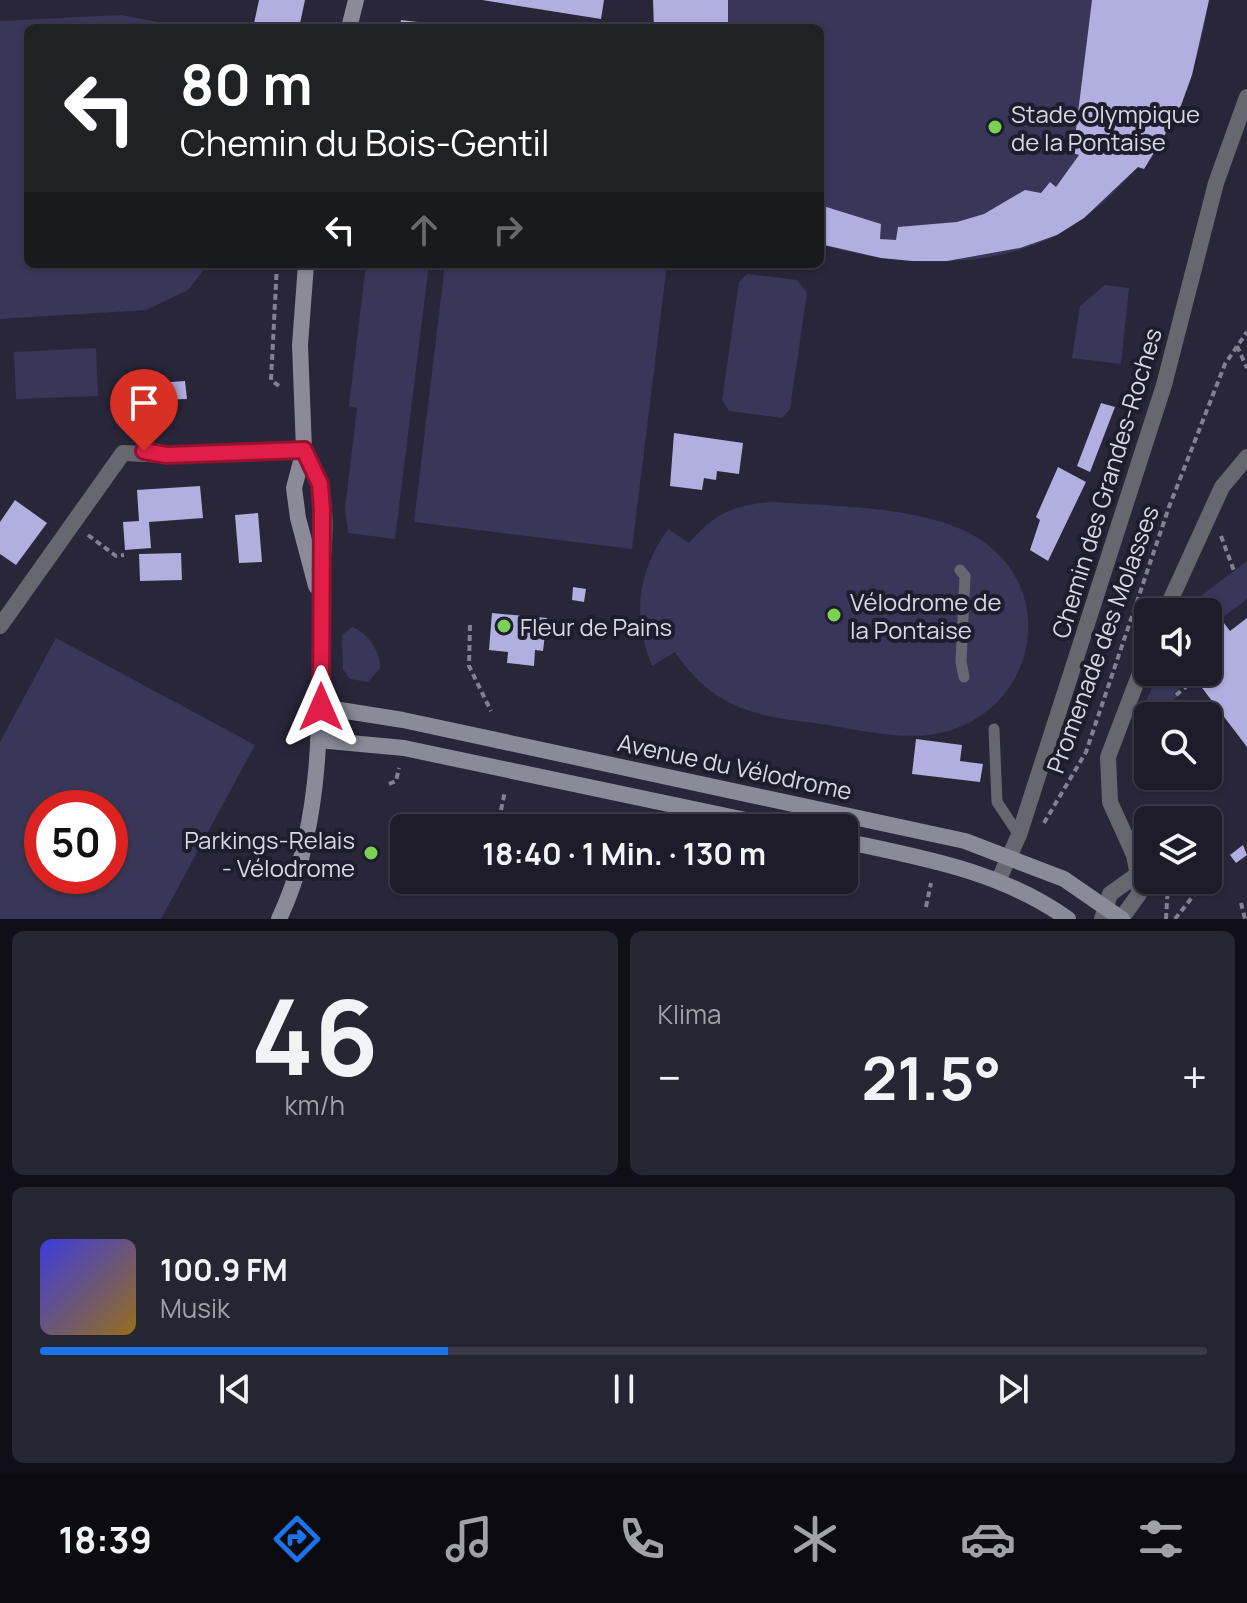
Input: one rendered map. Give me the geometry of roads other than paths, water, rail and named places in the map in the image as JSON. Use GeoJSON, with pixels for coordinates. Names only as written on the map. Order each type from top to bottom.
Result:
{"type":"FeatureCollection","features":[{"type":"Feature","properties":{"kind":"street"},"geometry":{"type":"LineString","coordinates":[[350,24],[356,0]]}},
{"type":"Feature","properties":{"kind":"street","name":"Chemin des Grandes-Roches"},"geometry":{"type":"LineString","coordinates":[[999,879],[1019,835],[1164,385],[1216,183],[1247,97]]}},
{"type":"Feature","properties":{"kind":"street"},"geometry":{"type":"LineString","coordinates":[[306,268],[300,345],[304,450],[295,477],[295,495],[320,601]]}},
{"type":"Feature","properties":{"kind":"street"},"geometry":{"type":"LineString","coordinates":[[279,919],[294,880],[313,802],[321,707],[323,529],[320,484],[304,450]]}},
{"type":"Feature","properties":{"kind":"street"},"geometry":{"type":"LineString","coordinates":[[0,626],[123,453],[166,455],[304,450]]}},
{"type":"Feature","properties":{"kind":"street"},"geometry":{"type":"LineString","coordinates":[[1171,598],[1216,499],[1247,457]]}},
{"type":"Feature","properties":{"kind":"street"},"geometry":{"type":"LineString","coordinates":[[1134,864],[1110,802],[1108,757],[1135,686]]}},
{"type":"Feature","properties":{"kind":"street","name":"Avenue du Vélodrome"},"geometry":{"type":"LineString","coordinates":[[321,707],[411,722],[965,841],[1064,879],[1104,913],[1122,919]]}},
{"type":"Feature","properties":{"kind":"street"},"geometry":{"type":"LineString","coordinates":[[318,740],[404,748],[717,814]]}},
{"type":"Feature","properties":{"kind":"street"},"geometry":{"type":"LineString","coordinates":[[858,844],[936,860],[999,879],[1046,903],[1068,919]]}},
{"type":"Feature","properties":{"kind":"street"},"geometry":{"type":"LineString","coordinates":[[1104,913],[1110,894],[1134,877]]}},
{"type":"Feature","properties":{"kind":"street"},"geometry":{"type":"LineString","coordinates":[[1122,919],[1139,894]]}},
{"type":"Feature","properties":{"kind":"lane"},"geometry":{"type":"LineString","coordinates":[[960,570],[965,576],[961,662],[964,677]]}},
{"type":"Feature","properties":{"kind":"lane"},"geometry":{"type":"LineString","coordinates":[[994,729],[997,802],[1019,835]]}},
{"type":"Feature","properties":{"kind":"place","name":"Stade Olympique de la Pontaise"},"geometry":{"type":"Point","coordinates":[995,127]}},
{"type":"Feature","properties":{"kind":"place","name":"Vélodrome de la Pontaise"},"geometry":{"type":"Point","coordinates":[834,615]}},
{"type":"Feature","properties":{"kind":"place","name":"Fleur de Pains"},"geometry":{"type":"Point","coordinates":[504,626]}},
{"type":"Feature","properties":{"kind":"place","name":"Parkings-Relais - Vélodrome"},"geometry":{"type":"Point","coordinates":[371,853]}}]}
